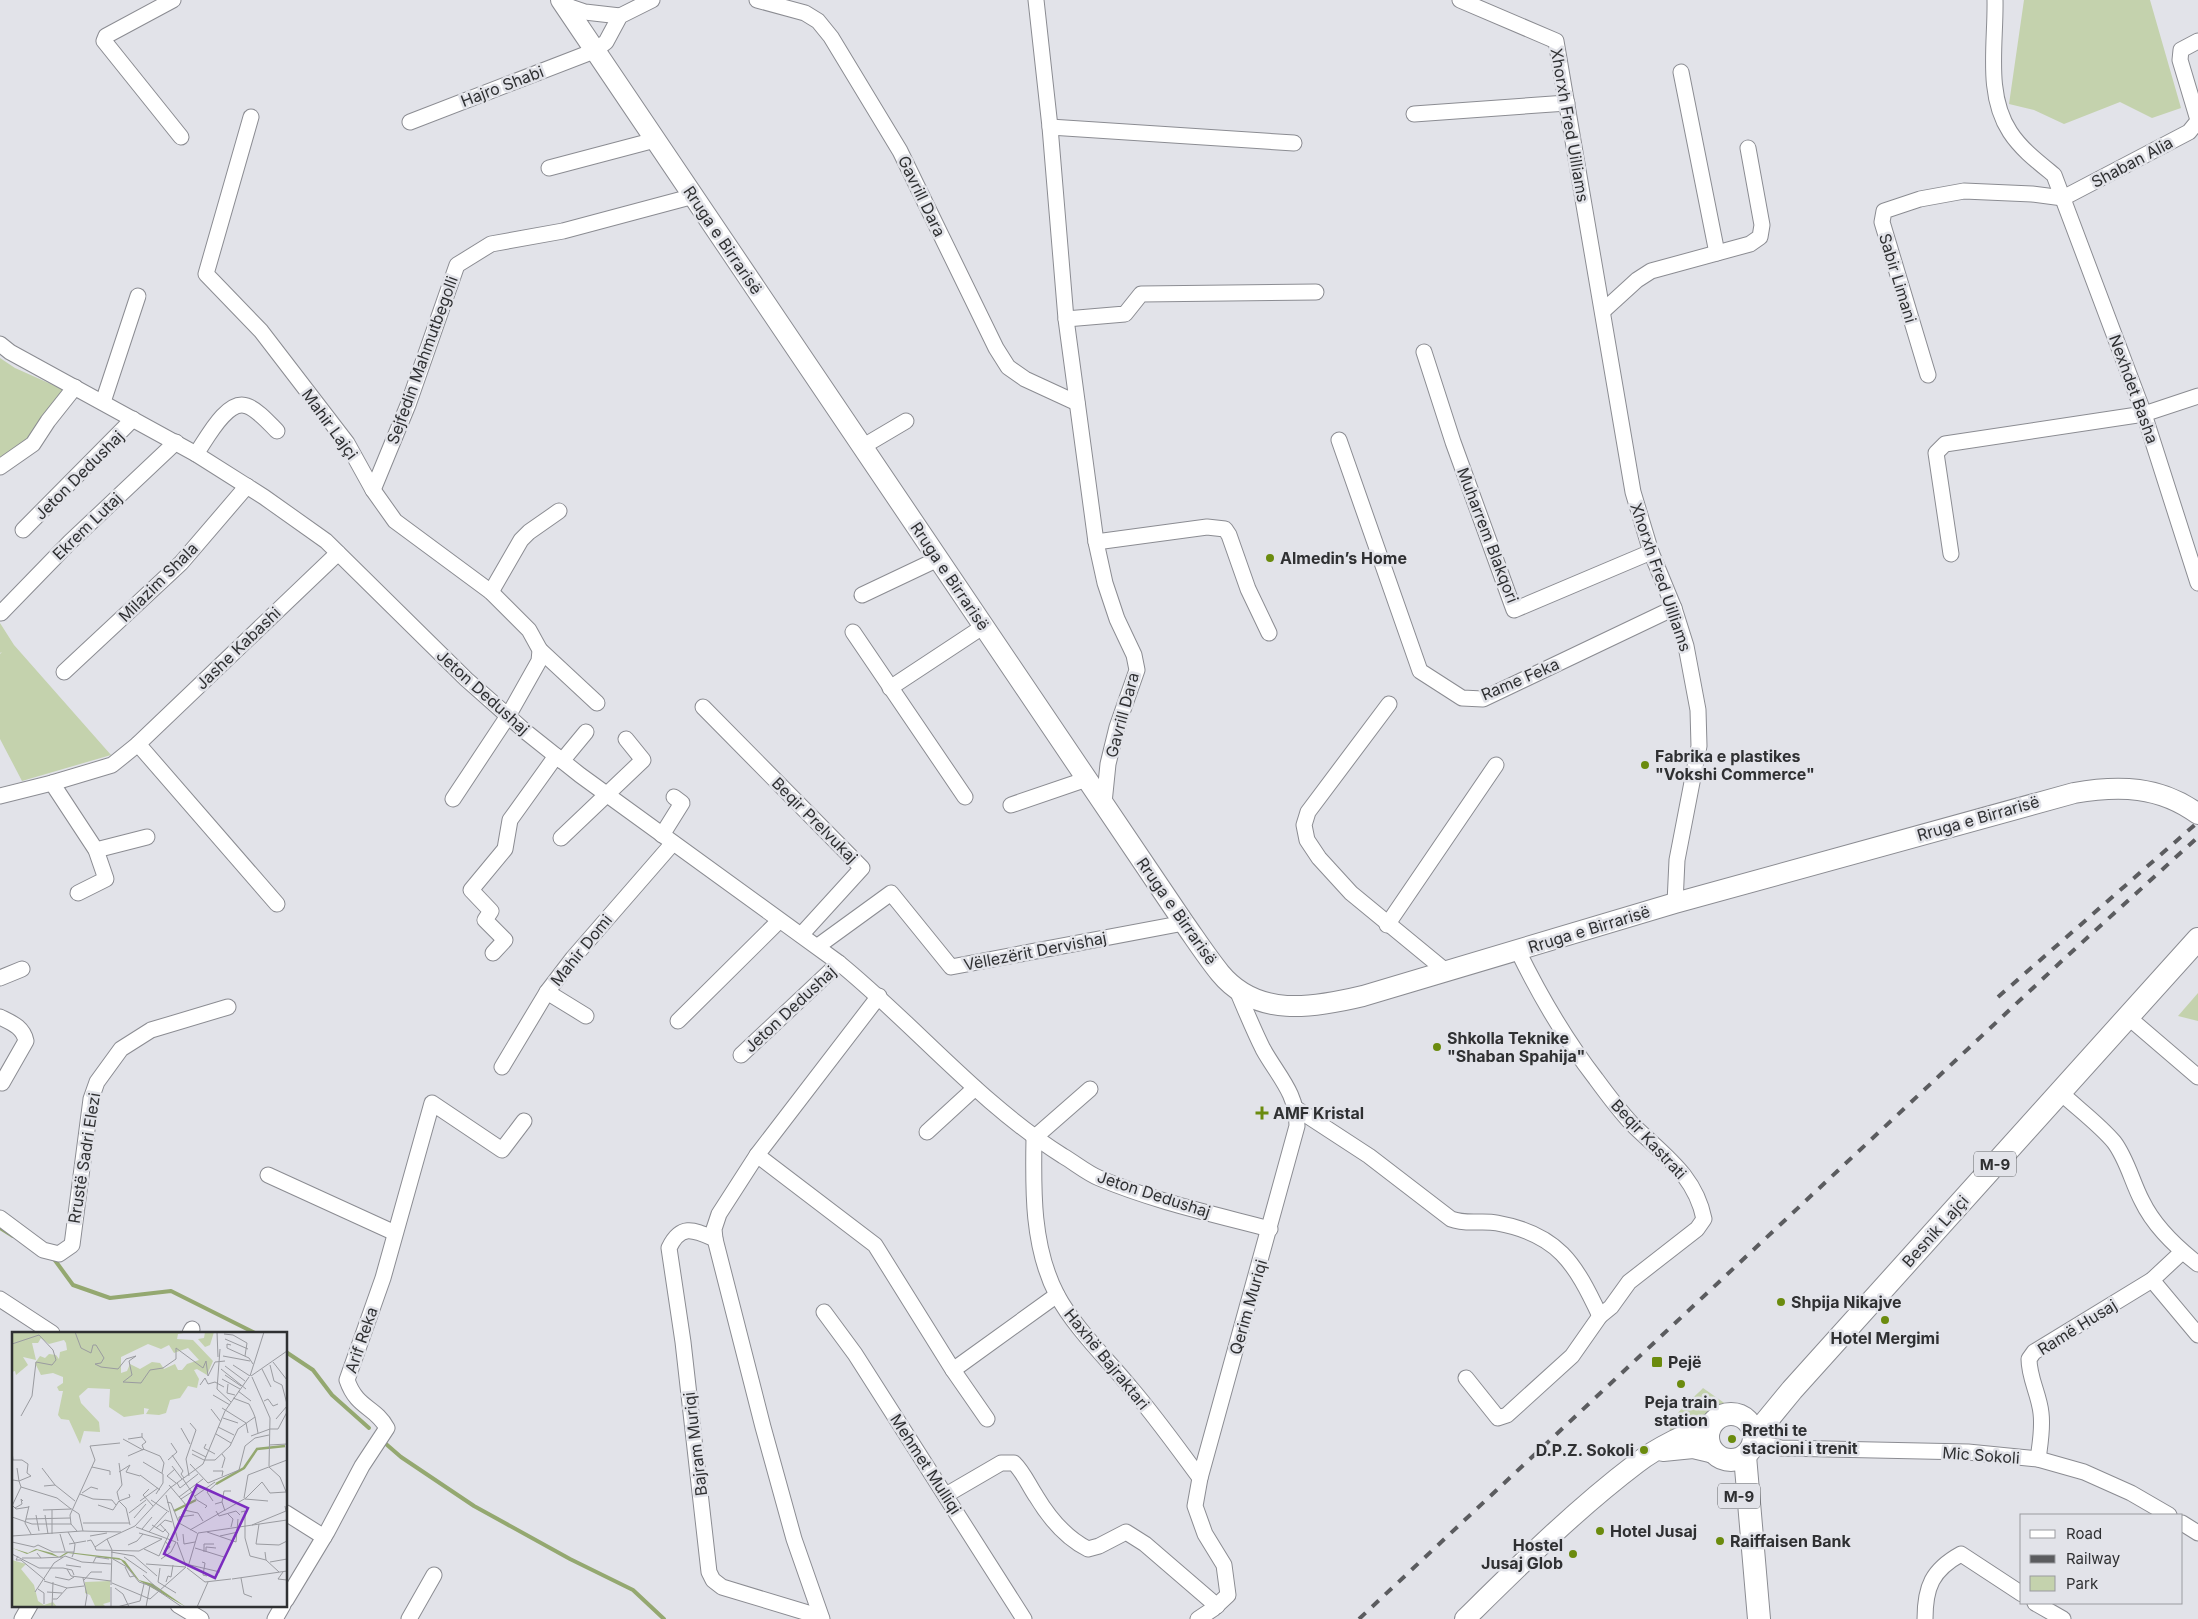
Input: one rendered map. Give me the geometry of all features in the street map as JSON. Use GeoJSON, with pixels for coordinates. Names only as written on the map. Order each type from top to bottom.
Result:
{"type":"FeatureCollection","features":[{"type":"Feature","properties":{"kind":"main road","name":"Besnik Lajçi"},"geometry":{"type":"LineString","coordinates":[[1751,1445],[1792,1390],[2198,939]]}},
{"type":"Feature","properties":{"kind":"main road","name":"Besnik Lajçi"},"geometry":{"type":"LineString","coordinates":[[1738,1414],[1767,1404],[1792,1390]]}},
{"type":"Feature","properties":{"kind":"main road","name":"M-9"},"geometry":{"type":"LineString","coordinates":[[1738,1414],[1722,1415],[1714,1422],[1708,1434],[1710,1447],[1717,1455],[1735,1486],[1753,1537]]}},
{"type":"Feature","properties":{"kind":"main road"},"geometry":{"type":"LineString","coordinates":[[1738,1414],[1749,1422],[1751,1445]]}},
{"type":"Feature","properties":{"kind":"main road","name":"M-9"},"geometry":{"type":"LineString","coordinates":[[1717,1455],[1733,1460],[1751,1445]]}},
{"type":"Feature","properties":{"kind":"main road","name":"M-9"},"geometry":{"type":"LineString","coordinates":[[1751,1445],[1753,1537],[1759,1619]]}},
{"type":"Feature","properties":{"kind":"street"},"geometry":{"type":"LineString","coordinates":[[173,0],[106,36],[104,41],[181,137]]}},
{"type":"Feature","properties":{"kind":"street"},"geometry":{"type":"LineString","coordinates":[[563,2],[585,12],[620,16],[652,0]]}},
{"type":"Feature","properties":{"kind":"street","name":"Gavrill Dara"},"geometry":{"type":"LineString","coordinates":[[757,0],[805,13],[818,21],[832,37],[900,151],[996,348],[1008,367],[1025,379],[1077,403]]}},
{"type":"Feature","properties":{"kind":"street","name":"Gavrill Dara"},"geometry":{"type":"LineString","coordinates":[[1036,0],[1050,127],[1066,319],[1096,542],[1105,583],[1117,620],[1134,655],[1136,670],[1116,727],[1108,764],[1104,804]]}},
{"type":"Feature","properties":{"kind":"street","name":"Xhorxh Fred Uilliams"},"geometry":{"type":"LineString","coordinates":[[1460,0],[1556,41],[1633,492],[1651,552],[1674,608],[1686,646],[1698,710],[1698,746],[1677,860],[1675,903]]}},
{"type":"Feature","properties":{"kind":"street","name":"Nexhdet Basha"},"geometry":{"type":"LineString","coordinates":[[1995,0],[1994,77],[1998,102],[2009,131],[2025,150],[2054,175],[2144,414],[2198,583]]}},
{"type":"Feature","properties":{"kind":"street","name":"Rruga e Birrarisë"},"geometry":{"type":"LineString","coordinates":[[563,2],[594,51],[694,196],[862,448],[1184,923],[1221,974],[1236,988],[1254,998],[1274,1005],[1313,1007],[1363,996],[1675,903],[2074,793],[2104,788],[2142,789],[2196,809]]}},
{"type":"Feature","properties":{"kind":"street"},"geometry":{"type":"LineString","coordinates":[[594,51],[606,42],[620,16]]}},
{"type":"Feature","properties":{"kind":"street","name":"Shaban Alia"},"geometry":{"type":"LineString","coordinates":[[2063,198],[2189,132],[2198,121],[2180,60],[2181,50],[2198,40]]}},
{"type":"Feature","properties":{"kind":"street","name":"Hajro Shabi"},"geometry":{"type":"LineString","coordinates":[[410,122],[594,51]]}},
{"type":"Feature","properties":{"kind":"street"},"geometry":{"type":"LineString","coordinates":[[1681,72],[1717,253]]}},
{"type":"Feature","properties":{"kind":"street"},"geometry":{"type":"LineString","coordinates":[[1414,114],[1567,103]]}},
{"type":"Feature","properties":{"kind":"street","name":"Mahir Lajçi"},"geometry":{"type":"LineString","coordinates":[[251,117],[206,274],[261,331],[347,443],[373,490],[395,521],[491,592],[529,630],[540,650],[597,703]]}},
{"type":"Feature","properties":{"kind":"street"},"geometry":{"type":"LineString","coordinates":[[1050,127],[1294,143]]}},
{"type":"Feature","properties":{"kind":"street"},"geometry":{"type":"LineString","coordinates":[[549,168],[655,140]]}},
{"type":"Feature","properties":{"kind":"street"},"geometry":{"type":"LineString","coordinates":[[1603,312],[1637,280],[1651,271],[1750,244],[1760,237],[1762,224],[1748,148]]}},
{"type":"Feature","properties":{"kind":"street","name":"Sabir Limani"},"geometry":{"type":"LineString","coordinates":[[1928,375],[1882,222],[1884,211],[1920,198],[1964,191],[2032,194],[2063,198]]}},
{"type":"Feature","properties":{"kind":"street","name":"Sejfedin Mahmutbegolli"},"geometry":{"type":"LineString","coordinates":[[373,490],[408,405],[457,265],[492,244],[563,231],[694,196]]}},
{"type":"Feature","properties":{"kind":"street"},"geometry":{"type":"LineString","coordinates":[[1066,319],[1125,314],[1141,294],[1316,292]]}},
{"type":"Feature","properties":{"kind":"street"},"geometry":{"type":"LineString","coordinates":[[103,402],[138,296]]}},
{"type":"Feature","properties":{"kind":"street","name":"Jeton Dedushaj"},"geometry":{"type":"LineString","coordinates":[[0,344],[196,454],[247,486],[326,541],[466,679],[508,716],[606,794],[779,920],[818,946],[879,996],[975,1088],[1034,1138],[1098,1177],[1172,1203],[1270,1229]]}},
{"type":"Feature","properties":{"kind":"street","name":"Muharrem Blakqori"},"geometry":{"type":"LineString","coordinates":[[1424,352],[1453,442],[1514,610],[1651,552]]}},
{"type":"Feature","properties":{"kind":"street"},"geometry":{"type":"LineString","coordinates":[[0,467],[32,444],[75,387]]}},
{"type":"Feature","properties":{"kind":"street"},"geometry":{"type":"LineString","coordinates":[[1951,554],[1936,452],[1945,444],[2144,414],[2198,396]]}},
{"type":"Feature","properties":{"kind":"street"},"geometry":{"type":"LineString","coordinates":[[196,454],[216,424],[226,412],[235,406],[247,406],[278,431]]}},
{"type":"Feature","properties":{"kind":"street","name":"Jeton Dedushaj"},"geometry":{"type":"LineString","coordinates":[[23,530],[133,419]]}},
{"type":"Feature","properties":{"kind":"street"},"geometry":{"type":"LineString","coordinates":[[862,448],[906,421]]}},
{"type":"Feature","properties":{"kind":"street","name":"Rame Feka"},"geometry":{"type":"LineString","coordinates":[[1339,440],[1420,670],[1462,698],[1483,699],[1674,608]]}},
{"type":"Feature","properties":{"kind":"street","name":"Ekrem Lutaj"},"geometry":{"type":"LineString","coordinates":[[1,613],[70,542],[176,442]]}},
{"type":"Feature","properties":{"kind":"street","name":"Milazim Shala"},"geometry":{"type":"LineString","coordinates":[[64,672],[181,563],[247,486]]}},
{"type":"Feature","properties":{"kind":"street"},"geometry":{"type":"LineString","coordinates":[[491,592],[521,540],[529,532],[559,511]]}},
{"type":"Feature","properties":{"kind":"street"},"geometry":{"type":"LineString","coordinates":[[1096,542],[1207,528],[1225,529],[1230,535],[1248,589],[1269,633]]}},
{"type":"Feature","properties":{"kind":"street","name":"Jashe Kabashi"},"geometry":{"type":"LineString","coordinates":[[0,796],[52,783],[112,764],[138,744],[338,553]]}},
{"type":"Feature","properties":{"kind":"street"},"geometry":{"type":"LineString","coordinates":[[862,594],[938,559]]}},
{"type":"Feature","properties":{"kind":"street"},"geometry":{"type":"LineString","coordinates":[[890,688],[984,626]]}},
{"type":"Feature","properties":{"kind":"street"},"geometry":{"type":"LineString","coordinates":[[853,632],[964,797]]}},
{"type":"Feature","properties":{"kind":"street"},"geometry":{"type":"LineString","coordinates":[[453,799],[508,716],[539,661],[540,650]]}},
{"type":"Feature","properties":{"kind":"street"},"geometry":{"type":"LineString","coordinates":[[1389,704],[1308,812],[1304,825],[1307,840],[1319,858],[1350,893],[1447,972]]}},
{"type":"Feature","properties":{"kind":"street","name":"Beqir Prelvukaj"},"geometry":{"type":"LineString","coordinates":[[703,708],[862,868],[801,935]]}},
{"type":"Feature","properties":{"kind":"street"},"geometry":{"type":"LineString","coordinates":[[493,952],[505,940],[485,920],[491,911],[471,890],[505,849],[510,820],[559,758],[586,732]]}},
{"type":"Feature","properties":{"kind":"street"},"geometry":{"type":"LineString","coordinates":[[562,838],[643,760],[626,739]]}},
{"type":"Feature","properties":{"kind":"street"},"geometry":{"type":"LineString","coordinates":[[138,744],[276,904]]}},
{"type":"Feature","properties":{"kind":"street"},"geometry":{"type":"LineString","coordinates":[[1387,924],[1496,764]]}},
{"type":"Feature","properties":{"kind":"street"},"geometry":{"type":"LineString","coordinates":[[1011,805],[1087,779]]}},
{"type":"Feature","properties":{"kind":"street"},"geometry":{"type":"LineString","coordinates":[[52,783],[96,850],[106,880],[78,893]]}},
{"type":"Feature","properties":{"kind":"street","name":"Mahir Domi"},"geometry":{"type":"LineString","coordinates":[[502,1067],[547,992],[667,839],[682,802],[674,797]]}},
{"type":"Feature","properties":{"kind":"street"},"geometry":{"type":"LineString","coordinates":[[96,850],[147,837]]}},
{"type":"Feature","properties":{"kind":"street","name":"Vëllezërit Dervishaj"},"geometry":{"type":"LineString","coordinates":[[818,946],[891,893],[951,967],[1184,923]]}},
{"type":"Feature","properties":{"kind":"street"},"geometry":{"type":"LineString","coordinates":[[678,1021],[779,920]]}},
{"type":"Feature","properties":{"kind":"street","name":"Beqir Kastrati"},"geometry":{"type":"LineString","coordinates":[[1466,1378],[1498,1418],[1507,1415],[1572,1356],[1600,1316],[1610,1307],[1629,1282],[1697,1229],[1704,1219],[1702,1207],[1681,1169],[1631,1123],[1595,1078],[1556,1022],[1518,951]]}},
{"type":"Feature","properties":{"kind":"street","name":"Jeton Dedushaj"},"geometry":{"type":"LineString","coordinates":[[741,1055],[839,963]]}},
{"type":"Feature","properties":{"kind":"street"},"geometry":{"type":"LineString","coordinates":[[0,978],[22,969]]}},
{"type":"Feature","properties":{"kind":"street"},"geometry":{"type":"LineString","coordinates":[[1236,988],[1263,1049],[1291,1095],[1297,1109],[1369,1156],[1451,1219],[1459,1222],[1495,1222],[1534,1233],[1549,1241],[1575,1270],[1600,1316]]}},
{"type":"Feature","properties":{"kind":"street"},"geometry":{"type":"LineString","coordinates":[[547,992],[586,1016]]}},
{"type":"Feature","properties":{"kind":"street","name":"Bajram Muriqi"},"geometry":{"type":"LineString","coordinates":[[822,1618],[794,1539],[773,1464],[714,1229],[719,1214],[757,1155],[879,996]]}},
{"type":"Feature","properties":{"kind":"street","name":"Rrustë Sadri Elezi"},"geometry":{"type":"LineString","coordinates":[[0,1218],[43,1250],[59,1254],[67,1250],[72,1245],[90,1099],[97,1082],[121,1049],[151,1030],[228,1007]]}},
{"type":"Feature","properties":{"kind":"street"},"geometry":{"type":"LineString","coordinates":[[0,1016],[15,1024],[25,1033],[26,1041],[2,1083]]}},
{"type":"Feature","properties":{"kind":"street"},"geometry":{"type":"LineString","coordinates":[[2128,1017],[2198,1077]]}},
{"type":"Feature","properties":{"kind":"street"},"geometry":{"type":"LineString","coordinates":[[927,1132],[975,1088]]}},
{"type":"Feature","properties":{"kind":"street"},"geometry":{"type":"LineString","coordinates":[[1034,1138],[1090,1089]]}},
{"type":"Feature","properties":{"kind":"street"},"geometry":{"type":"LineString","coordinates":[[2060,1092],[2113,1142],[2128,1169],[2142,1203],[2154,1222],[2182,1252],[2198,1264]]}},
{"type":"Feature","properties":{"kind":"street","name":"Arif Reka"},"geometry":{"type":"LineString","coordinates":[[324,1537],[362,1466],[387,1428],[382,1418],[362,1404],[352,1393],[348,1380],[383,1278],[432,1103],[502,1150],[524,1121]]}},
{"type":"Feature","properties":{"kind":"street","name":"Qerim Muriqi"},"geometry":{"type":"LineString","coordinates":[[1198,1619],[1214,1611],[1228,1595],[1224,1565],[1205,1534],[1195,1506],[1200,1478],[1294,1140],[1297,1126],[1297,1109]]}},
{"type":"Feature","properties":{"kind":"street","name":"Haxhë Bajraktari"},"geometry":{"type":"LineString","coordinates":[[1034,1138],[1036,1225],[1044,1260],[1057,1295],[1090,1341],[1161,1425],[1200,1478]]}},
{"type":"Feature","properties":{"kind":"street"},"geometry":{"type":"LineString","coordinates":[[757,1155],[875,1245],[953,1370],[987,1419]]}},
{"type":"Feature","properties":{"kind":"street"},"geometry":{"type":"LineString","coordinates":[[268,1175],[395,1233]]}},
{"type":"Feature","properties":{"kind":"street","name":"Bajram Muriqi"},"geometry":{"type":"LineString","coordinates":[[715,1239],[697,1232],[685,1230],[674,1237],[670,1248],[683,1342],[709,1572],[713,1580],[722,1587],[822,1618]]}},
{"type":"Feature","properties":{"kind":"street","name":"Ramë Husaj"},"geometry":{"type":"LineString","coordinates":[[2038,1460],[2042,1431],[2041,1411],[2029,1368],[2029,1359],[2034,1352],[2152,1280],[2182,1252]]}},
{"type":"Feature","properties":{"kind":"street"},"geometry":{"type":"LineString","coordinates":[[2152,1280],[2198,1335]]}},
{"type":"Feature","properties":{"kind":"street"},"geometry":{"type":"LineString","coordinates":[[953,1370],[1057,1295]]}},
{"type":"Feature","properties":{"kind":"street"},"geometry":{"type":"LineString","coordinates":[[0,1299],[50,1332]]}},
{"type":"Feature","properties":{"kind":"street","name":"Mehmet Mulliqi"},"geometry":{"type":"LineString","coordinates":[[824,1312],[855,1354],[1024,1619]]}},
{"type":"Feature","properties":{"kind":"street"},"geometry":{"type":"LineString","coordinates":[[1465,1619],[1551,1534],[1638,1462],[1671,1442],[1714,1422]]}},
{"type":"Feature","properties":{"kind":"street","name":"Mic Sokoli"},"geometry":{"type":"LineString","coordinates":[[1751,1445],[1781,1448],[1968,1452],[2038,1460],[2084,1472],[2131,1493],[2167,1514]]}},
{"type":"Feature","properties":{"kind":"street"},"geometry":{"type":"LineString","coordinates":[[1656,1452],[1693,1448],[1717,1455]]}},
{"type":"Feature","properties":{"kind":"street"},"geometry":{"type":"LineString","coordinates":[[946,1495],[1001,1463],[1014,1463],[1023,1472],[1047,1513],[1078,1544],[1088,1549],[1099,1546],[1126,1532],[1145,1544],[1214,1611]]}},
{"type":"Feature","properties":{"kind":"street"},"geometry":{"type":"LineString","coordinates":[[288,1514],[324,1537],[288,1597]]}},
{"type":"Feature","properties":{"kind":"street"},"geometry":{"type":"LineString","coordinates":[[2183,1524],[2198,1533]]}},
{"type":"Feature","properties":{"kind":"street"},"geometry":{"type":"LineString","coordinates":[[1925,1619],[1927,1590],[1936,1573],[1948,1561],[1961,1554],[2020,1593]]}},
{"type":"Feature","properties":{"kind":"street"},"geometry":{"type":"LineString","coordinates":[[409,1619],[434,1575]]}},
{"type":"Feature","properties":{"kind":"street"},"geometry":{"type":"LineString","coordinates":[[2044,1605],[2063,1619]]}},
{"type":"Feature","properties":{"kind":"street"},"geometry":{"type":"LineString","coordinates":[[22,1619],[29,1606]]}},
{"type":"Feature","properties":{"kind":"street"},"geometry":{"type":"LineString","coordinates":[[180,1606],[201,1619]]}},
{"type":"Feature","properties":{"kind":"street"},"geometry":{"type":"LineString","coordinates":[[275,1619],[282,1606]]}},
{"type":"Feature","properties":{"kind":"green space"},"geometry":{"type":"Polygon","coordinates":[[[2024,0],[2150,0],[2181,108],[2152,118],[2120,102],[2064,124],[2034,110],[2009,104],[2024,0]]]}},
{"type":"Feature","properties":{"kind":"green space"},"geometry":{"type":"Polygon","coordinates":[[[0,358],[15,368],[71,393],[48,421],[0,467],[0,358]]]}},
{"type":"Feature","properties":{"kind":"green space"},"geometry":{"type":"Polygon","coordinates":[[[0,623],[14,645],[111,755],[22,781],[0,739],[0,654],[2,652],[0,653],[0,623]]]}},
{"type":"Feature","properties":{"kind":"green space"},"geometry":{"type":"Polygon","coordinates":[[[2198,993],[2198,1021],[2178,1016],[2198,993]]]}},
{"type":"Feature","properties":{"kind":"green space"},"geometry":{"type":"Polygon","coordinates":[[[1703,1388],[1730,1407],[1670,1438],[1670,1430],[1675,1417],[1703,1388]]]}},
{"type":"Feature","properties":{"kind":"waterway"},"geometry":{"type":"LineString","coordinates":[[0,1228],[13,1236]]}},
{"type":"Feature","properties":{"kind":"waterway"},"geometry":{"type":"LineString","coordinates":[[54,1259],[73,1285],[110,1298],[171,1291],[253,1332]]}},
{"type":"Feature","properties":{"kind":"waterway"},"geometry":{"type":"LineString","coordinates":[[288,1353],[313,1370],[332,1395],[369,1428]]}},
{"type":"Feature","properties":{"kind":"waterway"},"geometry":{"type":"LineString","coordinates":[[386,1444],[401,1457],[474,1506],[570,1559],[633,1590],[664,1619]]}},
{"type":"Feature","properties":{"kind":"railway"},"geometry":{"type":"LineString","coordinates":[[1998,997],[2198,822]]}},
{"type":"Feature","properties":{"kind":"railway"},"geometry":{"type":"LineString","coordinates":[[1359,1619],[2065,958],[2198,837]]}},
{"type":"Feature","properties":{"kind":"place","name":"Almedin’s Home"},"geometry":{"type":"Point","coordinates":[1270,558]}},
{"type":"Feature","properties":{"kind":"place","name":"Fabrika e plastikes \"Vokshi Commerce\""},"geometry":{"type":"Point","coordinates":[1645,765]}},
{"type":"Feature","properties":{"kind":"place","name":"Shkolla Teknike \"Shaban Spahija\""},"geometry":{"type":"Point","coordinates":[1437,1047]}},
{"type":"Feature","properties":{"kind":"place","name":"AMF Kristal"},"geometry":{"type":"Point","coordinates":[1262,1113]}},
{"type":"Feature","properties":{"kind":"place","name":"Shpija Nikajve"},"geometry":{"type":"Point","coordinates":[1781,1302]}},
{"type":"Feature","properties":{"kind":"place","name":"Hotel Mergimi"},"geometry":{"type":"Point","coordinates":[1885,1320]}},
{"type":"Feature","properties":{"kind":"place","name":"Pejë"},"geometry":{"type":"Point","coordinates":[1657,1362]}},
{"type":"Feature","properties":{"kind":"place","name":"Peja train station"},"geometry":{"type":"Point","coordinates":[1681,1384]}},
{"type":"Feature","properties":{"kind":"place","name":"Rrethi te stacioni i trenit"},"geometry":{"type":"Point","coordinates":[1732,1439]}},
{"type":"Feature","properties":{"kind":"place","name":"D.P.Z. Sokoli"},"geometry":{"type":"Point","coordinates":[1644,1450]}},
{"type":"Feature","properties":{"kind":"place","name":"Hotel Jusaj"},"geometry":{"type":"Point","coordinates":[1600,1531]}},
{"type":"Feature","properties":{"kind":"place","name":"Raiffaisen Bank"},"geometry":{"type":"Point","coordinates":[1720,1541]}},
{"type":"Feature","properties":{"kind":"place","name":"Hostel Jusaj Glob"},"geometry":{"type":"Point","coordinates":[1573,1554]}}]}
